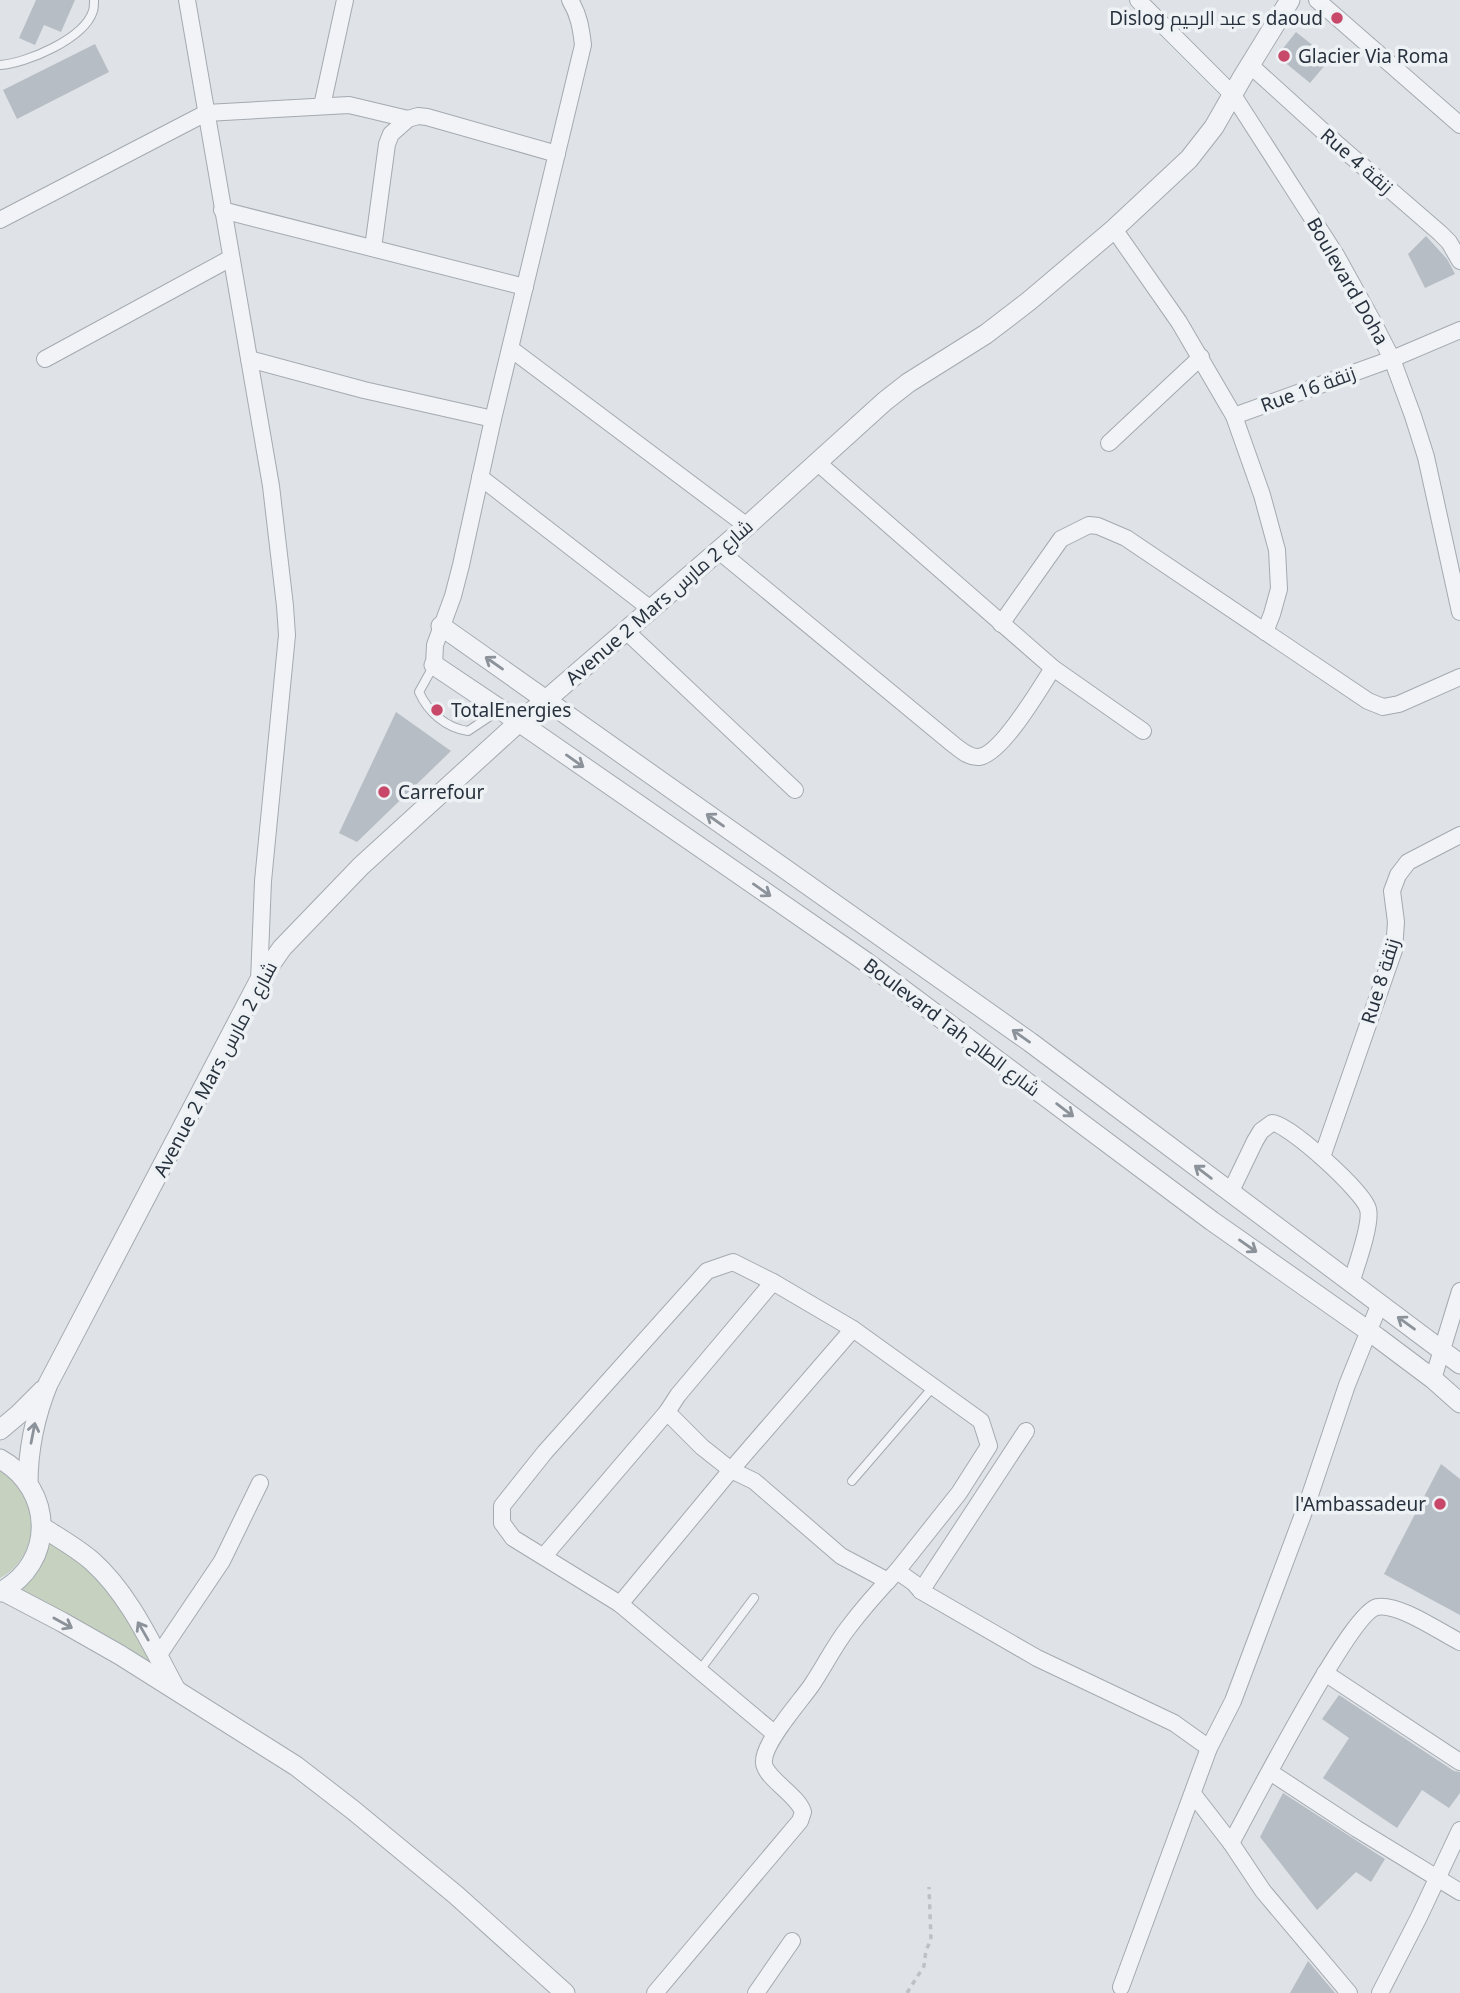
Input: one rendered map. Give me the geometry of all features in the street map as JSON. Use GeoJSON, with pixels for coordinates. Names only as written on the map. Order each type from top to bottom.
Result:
{"type":"FeatureCollection","features":[{"type":"Feature","properties":{"kind":"street"},"geometry":{"type":"LineString","coordinates":[[187,0],[271,486],[285,606],[287,635],[263,881],[259,981]]}},
{"type":"Feature","properties":{"kind":"street"},"geometry":{"type":"LineString","coordinates":[[322,106],[345,0]]}},
{"type":"Feature","properties":{"kind":"street"},"geometry":{"type":"LineString","coordinates":[[434,665],[435,645],[461,565],[493,419],[583,45],[577,12],[569,0]]}},
{"type":"Feature","properties":{"kind":"street","name":"Boulevard Doha"},"geometry":{"type":"LineString","coordinates":[[1138,0],[1233,95],[1336,255],[1392,359],[1426,457],[1460,612]]}},
{"type":"Feature","properties":{"kind":"street","name":"Avenue 2 Mars شارع 2 مارس"},"geometry":{"type":"LineString","coordinates":[[29,1484],[30,1443],[40,1403],[48,1384],[259,981],[282,948],[361,866],[519,722],[652,610],[908,383],[986,334],[1029,302],[1114,229],[1189,159],[1214,127],[1290,0]]}},
{"type":"Feature","properties":{"kind":"street"},"geometry":{"type":"LineString","coordinates":[[1317,0],[1460,125]]}},
{"type":"Feature","properties":{"kind":"street","name":"Rue 4 زنقة"},"geometry":{"type":"LineString","coordinates":[[1250,65],[1425,219],[1455,236],[1460,261]]}},
{"type":"Feature","properties":{"kind":"street"},"geometry":{"type":"LineString","coordinates":[[0,220],[206,113],[349,105],[408,119]]}},
{"type":"Feature","properties":{"kind":"street"},"geometry":{"type":"LineString","coordinates":[[373,248],[387,144],[396,128],[408,119],[427,117],[557,154]]}},
{"type":"Feature","properties":{"kind":"street"},"geometry":{"type":"LineString","coordinates":[[222,210],[525,287]]}},
{"type":"Feature","properties":{"kind":"street"},"geometry":{"type":"LineString","coordinates":[[1114,229],[1179,322],[1234,416],[1262,495],[1277,550],[1279,589],[1265,632]]}},
{"type":"Feature","properties":{"kind":"street"},"geometry":{"type":"LineString","coordinates":[[46,359],[231,258]]}},
{"type":"Feature","properties":{"kind":"street","name":"Rue 16 زنقة"},"geometry":{"type":"LineString","coordinates":[[1234,416],[1392,359],[1460,330]]}},
{"type":"Feature","properties":{"kind":"street"},"geometry":{"type":"LineString","coordinates":[[510,349],[747,526]]}},
{"type":"Feature","properties":{"kind":"street"},"geometry":{"type":"LineString","coordinates":[[1109,443],[1201,357]]}},
{"type":"Feature","properties":{"kind":"street"},"geometry":{"type":"LineString","coordinates":[[249,359],[364,390],[493,419]]}},
{"type":"Feature","properties":{"kind":"street"},"geometry":{"type":"LineString","coordinates":[[818,463],[1053,668],[1143,731]]}},
{"type":"Feature","properties":{"kind":"street"},"geometry":{"type":"LineString","coordinates":[[480,477],[652,610]]}},
{"type":"Feature","properties":{"kind":"street"},"geometry":{"type":"LineString","coordinates":[[1001,624],[1061,539],[1089,525],[1098,526],[1126,538],[1368,701],[1383,707],[1399,704],[1460,677]]}},
{"type":"Feature","properties":{"kind":"street"},"geometry":{"type":"LineString","coordinates":[[719,551],[969,756],[980,757],[1004,740],[1053,668]]}},
{"type":"Feature","properties":{"kind":"street","name":"Boulevard Tah شارع الطاح"},"geometry":{"type":"LineString","coordinates":[[441,626],[1030,1042],[1460,1364]]}},
{"type":"Feature","properties":{"kind":"street"},"geometry":{"type":"LineString","coordinates":[[626,631],[795,790]]}},
{"type":"Feature","properties":{"kind":"street","name":"Boulevard Tah شارع الطاح"},"geometry":{"type":"LineString","coordinates":[[434,665],[866,962],[1212,1221],[1369,1331],[1460,1403]]}},
{"type":"Feature","properties":{"kind":"street","name":"Rue 8 زنقة"},"geometry":{"type":"LineString","coordinates":[[1322,1157],[1394,950],[1396,922],[1392,891],[1398,874],[1408,862],[1460,835]]}},
{"type":"Feature","properties":{"kind":"street"},"geometry":{"type":"LineString","coordinates":[[1230,1193],[1261,1131],[1272,1123],[1285,1127],[1322,1157],[1358,1193],[1368,1209],[1368,1222],[1351,1283]]}},
{"type":"Feature","properties":{"kind":"street"},"geometry":{"type":"LineString","coordinates":[[654,1993],[803,1817],[801,1805],[768,1772],[764,1764],[775,1734],[811,1686],[846,1630],[959,1493],[989,1446],[981,1422],[853,1329],[733,1262],[707,1271],[545,1452],[502,1506],[502,1524],[513,1538],[620,1604],[775,1734]]}},
{"type":"Feature","properties":{"kind":"street"},"geometry":{"type":"LineString","coordinates":[[544,1556],[773,1282]]}},
{"type":"Feature","properties":{"kind":"street"},"geometry":{"type":"LineString","coordinates":[[1433,1379],[1460,1291]]}},
{"type":"Feature","properties":{"kind":"street"},"geometry":{"type":"LineString","coordinates":[[1121,1987],[1209,1748],[1233,1701],[1308,1501],[1347,1385],[1380,1304]]}},
{"type":"Feature","properties":{"kind":"street"},"geometry":{"type":"LineString","coordinates":[[620,1604],[853,1329]]}},
{"type":"Feature","properties":{"kind":"street","name":"Avenue 2 Mars شارع 2 مارس"},"geometry":{"type":"LineString","coordinates":[[0,1430],[48,1384]]}},
{"type":"Feature","properties":{"kind":"street"},"geometry":{"type":"LineString","coordinates":[[667,1412],[702,1447],[731,1470],[754,1481],[841,1556],[914,1583],[921,1591],[1037,1658],[1174,1723],[1209,1748]]}},
{"type":"Feature","properties":{"kind":"street"},"geometry":{"type":"LineString","coordinates":[[921,1591],[1026,1431]]}},
{"type":"Feature","properties":{"kind":"street"},"geometry":{"type":"LineString","coordinates":[[0,1459],[20,1473],[29,1484],[36,1497],[42,1527],[35,1558],[27,1571],[1,1592],[85,1635],[261,1743],[322,1785],[456,1895],[565,1993]]}},
{"type":"Feature","properties":{"kind":"street"},"geometry":{"type":"LineString","coordinates":[[158,1657],[222,1561],[260,1483]]}},
{"type":"Feature","properties":{"kind":"street"},"geometry":{"type":"LineString","coordinates":[[42,1527],[79,1551],[106,1575],[127,1603],[176,1691]]}},
{"type":"Feature","properties":{"kind":"street"},"geometry":{"type":"LineString","coordinates":[[1231,1843],[1325,1673],[1365,1614],[1376,1607],[1397,1610],[1460,1642]]}},
{"type":"Feature","properties":{"kind":"street"},"geometry":{"type":"LineString","coordinates":[[1325,1673],[1460,1762]]}},
{"type":"Feature","properties":{"kind":"street"},"geometry":{"type":"LineString","coordinates":[[1270,1772],[1460,1892]]}},
{"type":"Feature","properties":{"kind":"street"},"geometry":{"type":"LineString","coordinates":[[1193,1794],[1231,1843],[1263,1891],[1349,1993]]}},
{"type":"Feature","properties":{"kind":"street"},"geometry":{"type":"LineString","coordinates":[[1380,1993],[1460,1830]]}},
{"type":"Feature","properties":{"kind":"street"},"geometry":{"type":"LineString","coordinates":[[756,1993],[792,1941]]}},
{"type":"Feature","properties":{"kind":"lane"},"geometry":{"type":"LineString","coordinates":[[0,65],[15,63],[59,44],[78,32],[93,11],[94,0]]}},
{"type":"Feature","properties":{"kind":"lane"},"geometry":{"type":"LineString","coordinates":[[434,665],[419,692],[424,704],[435,716],[456,729],[468,731],[501,709]]}},
{"type":"Feature","properties":{"kind":"lane"},"geometry":{"type":"LineString","coordinates":[[852,1481],[933,1387]]}},
{"type":"Feature","properties":{"kind":"lane"},"geometry":{"type":"LineString","coordinates":[[699,1670],[754,1598]]}},
{"type":"Feature","properties":{"kind":"path"},"geometry":{"type":"LineString","coordinates":[[907,1993],[924,1966],[926,1950],[931,1940],[929,1887]]}},
{"type":"Feature","properties":{"kind":"green space"},"geometry":{"type":"Polygon","coordinates":[[[0,1469],[24,1492],[32,1515],[32,1528],[30,1540],[19,1562],[0,1578],[0,1469]]]}},
{"type":"Feature","properties":{"kind":"green space"},"geometry":{"type":"Polygon","coordinates":[[[46,1537],[73,1553],[111,1593],[162,1677],[12,1591],[46,1537]]]}},
{"type":"Feature","properties":{"kind":"building"},"geometry":{"type":"Polygon","coordinates":[[[36,0],[75,0],[61,32],[44,25],[35,45],[19,38],[36,0]]]}},
{"type":"Feature","properties":{"kind":"building"},"geometry":{"type":"Polygon","coordinates":[[[1296,32],[1330,59],[1310,83],[1277,56],[1296,32]]]}},
{"type":"Feature","properties":{"kind":"building"},"geometry":{"type":"Polygon","coordinates":[[[95,44],[109,72],[17,119],[3,90],[95,44]]]}},
{"type":"Feature","properties":{"kind":"building"},"geometry":{"type":"Polygon","coordinates":[[[1426,236],[1447,259],[1455,274],[1425,288],[1408,254],[1426,236]]]}},
{"type":"Feature","properties":{"kind":"building","name":"Carrefour"},"geometry":{"type":"Polygon","coordinates":[[[396,712],[451,751],[357,842],[339,833],[396,712]]]}},
{"type":"Feature","properties":{"kind":"building"},"geometry":{"type":"Polygon","coordinates":[[[1441,1464],[1460,1479],[1460,1615],[1384,1574],[1441,1464]]]}},
{"type":"Feature","properties":{"kind":"building"},"geometry":{"type":"Polygon","coordinates":[[[1339,1695],[1454,1771],[1460,1772],[1460,1793],[1449,1808],[1422,1790],[1397,1828],[1323,1778],[1349,1738],[1322,1719],[1339,1695]]]}},
{"type":"Feature","properties":{"kind":"building"},"geometry":{"type":"Polygon","coordinates":[[[1283,1793],[1385,1859],[1371,1882],[1356,1872],[1317,1910],[1260,1837],[1283,1793]]]}},
{"type":"Feature","properties":{"kind":"building"},"geometry":{"type":"Polygon","coordinates":[[[1308,1961],[1335,1993],[1290,1993],[1308,1961]]]}},
{"type":"Feature","properties":{"kind":"place","name":"Dislog عبد الرحيم s daoud"},"geometry":{"type":"Point","coordinates":[1337,18]}},
{"type":"Feature","properties":{"kind":"place","name":"Glacier Via Roma"},"geometry":{"type":"Point","coordinates":[1284,56]}},
{"type":"Feature","properties":{"kind":"place","name":"TotalEnergies"},"geometry":{"type":"Point","coordinates":[437,710]}},
{"type":"Feature","properties":{"kind":"place","name":"Carrefour"},"geometry":{"type":"Point","coordinates":[384,792]}},
{"type":"Feature","properties":{"kind":"place","name":"l'Ambassadeur"},"geometry":{"type":"Point","coordinates":[1440,1504]}}]}
